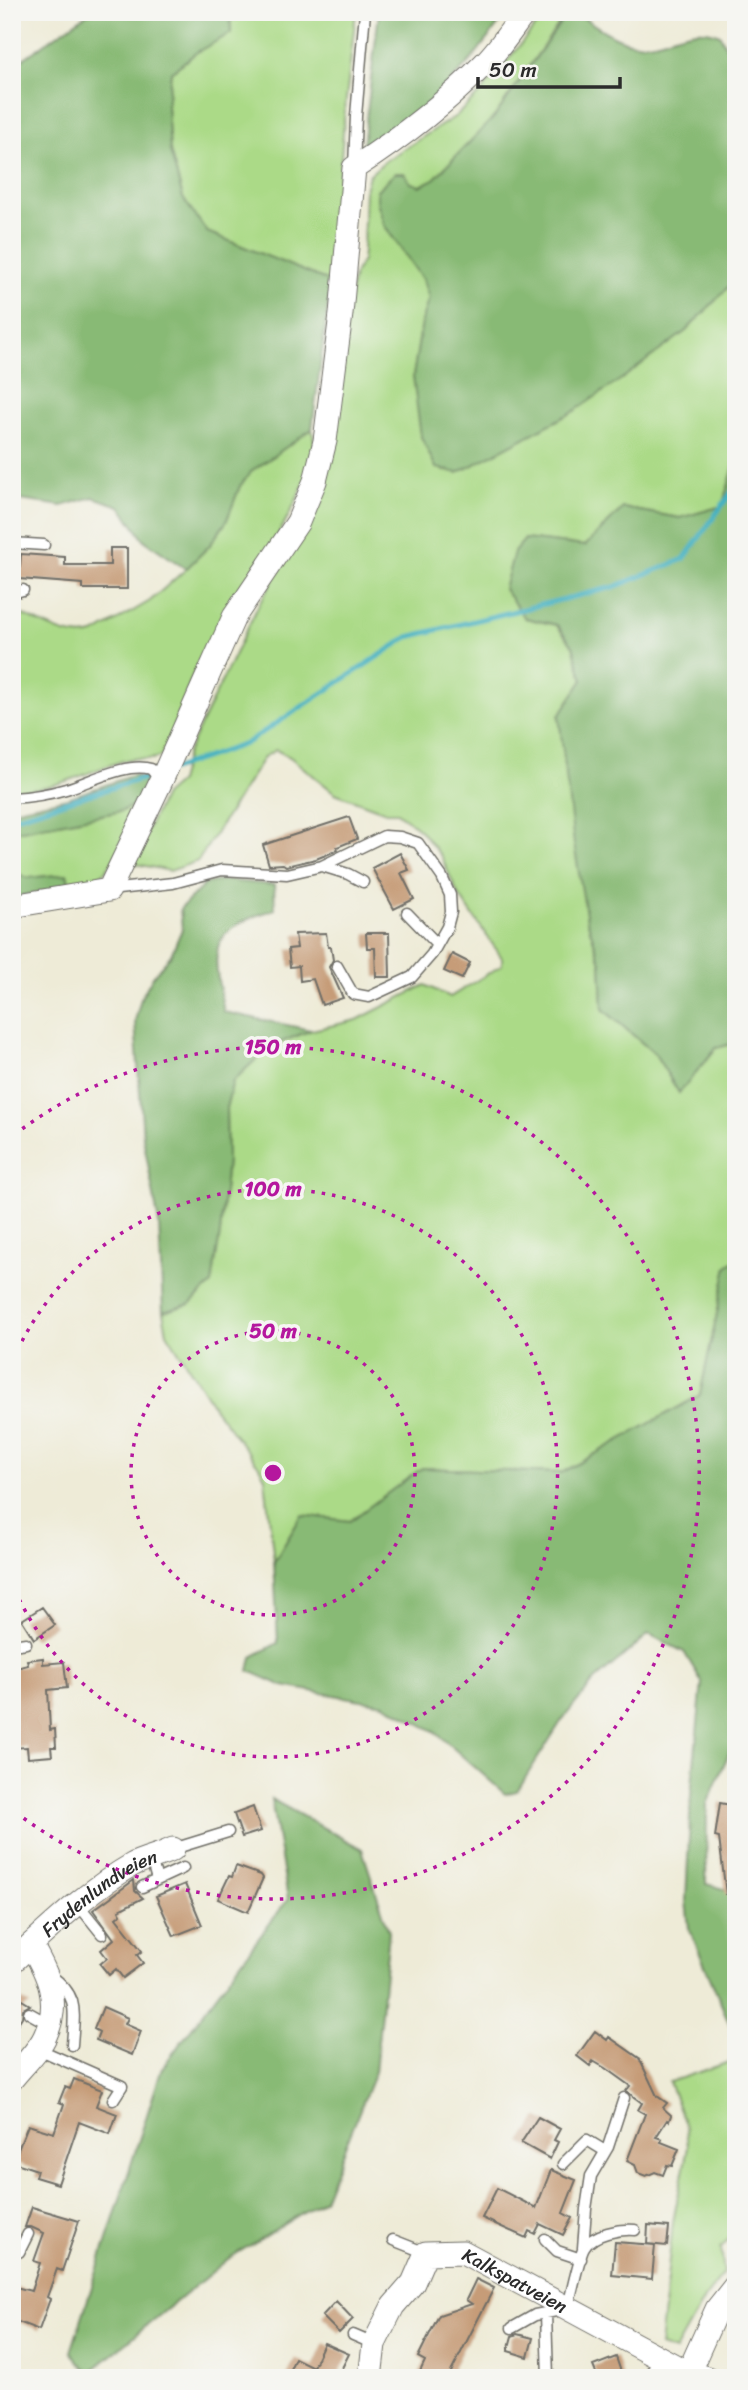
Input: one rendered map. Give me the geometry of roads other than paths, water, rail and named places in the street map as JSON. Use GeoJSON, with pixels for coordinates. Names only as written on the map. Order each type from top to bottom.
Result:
{"type":"FeatureCollection","features":[{"type":"Feature","properties":{"kind":"street"},"geometry":{"type":"LineString","coordinates":[[12,906],[109,890],[234,617],[299,522],[315,481],[327,429],[354,168],[396,141],[444,103],[487,61],[525,12]]}},
{"type":"Feature","properties":{"kind":"street","name":"Frydenlundveien"},"geometry":{"type":"LineString","coordinates":[[12,1962],[104,1882],[135,1863],[154,1869],[178,1858]]}},
{"type":"Feature","properties":{"kind":"street","name":"Frydenlundveien"},"geometry":{"type":"LineString","coordinates":[[12,2079],[46,2036],[39,2018],[53,2006],[48,1974],[31,1945]]}},
{"type":"Feature","properties":{"kind":"street","name":"Kalkspatveien"},"geometry":{"type":"LineString","coordinates":[[426,2253],[463,2252],[557,2311],[693,2376]]}},
{"type":"Feature","properties":{"kind":"street"},"geometry":{"type":"LineString","coordinates":[[369,2378],[374,2344],[393,2306],[413,2283],[426,2253]]}},
{"type":"Feature","properties":{"kind":"street"},"geometry":{"type":"LineString","coordinates":[[693,2376],[717,2309],[736,2284]]}},
{"type":"Feature","properties":{"kind":"lane"},"geometry":{"type":"LineString","coordinates":[[354,168],[365,12]]}},
{"type":"Feature","properties":{"kind":"lane"},"geometry":{"type":"LineString","coordinates":[[12,543],[44,545]]}},
{"type":"Feature","properties":{"kind":"lane"},"geometry":{"type":"LineString","coordinates":[[12,797],[37,796],[65,789],[128,768],[151,769],[161,780]]}},
{"type":"Feature","properties":{"kind":"lane"},"geometry":{"type":"LineString","coordinates":[[109,890],[173,883],[222,870],[287,874],[322,866],[384,836],[400,837],[418,843],[442,877],[450,895],[451,912],[447,927],[437,944],[412,976],[369,996],[353,994],[337,966]]}},
{"type":"Feature","properties":{"kind":"lane"},"geometry":{"type":"LineString","coordinates":[[322,866],[363,882]]}},
{"type":"Feature","properties":{"kind":"lane"},"geometry":{"type":"LineString","coordinates":[[407,913],[437,944]]}},
{"type":"Feature","properties":{"kind":"lane"},"geometry":{"type":"LineString","coordinates":[[12,1645],[26,1643]]}},
{"type":"Feature","properties":{"kind":"lane"},"geometry":{"type":"LineString","coordinates":[[178,1858],[228,1832]]}},
{"type":"Feature","properties":{"kind":"lane"},"geometry":{"type":"LineString","coordinates":[[142,1887],[154,1869]]}},
{"type":"Feature","properties":{"kind":"lane"},"geometry":{"type":"LineString","coordinates":[[77,1903],[102,1934]]}},
{"type":"Feature","properties":{"kind":"lane"},"geometry":{"type":"LineString","coordinates":[[48,1974],[67,1987],[74,2007],[72,2045]]}},
{"type":"Feature","properties":{"kind":"lane"},"geometry":{"type":"LineString","coordinates":[[36,2048],[122,2085],[113,2100]]}},
{"type":"Feature","properties":{"kind":"lane"},"geometry":{"type":"LineString","coordinates":[[582,2254],[591,2176],[605,2151],[624,2098]]}},
{"type":"Feature","properties":{"kind":"lane"},"geometry":{"type":"LineString","coordinates":[[563,2164],[587,2140],[605,2151]]}},
{"type":"Feature","properties":{"kind":"lane"},"geometry":{"type":"LineString","coordinates":[[548,2378],[557,2311],[582,2254],[596,2238],[622,2229],[635,2230]]}},
{"type":"Feature","properties":{"kind":"lane"},"geometry":{"type":"LineString","coordinates":[[12,2253],[19,2252],[28,2234]]}},
{"type":"Feature","properties":{"kind":"lane"},"geometry":{"type":"LineString","coordinates":[[545,2239],[557,2251],[582,2254]]}},
{"type":"Feature","properties":{"kind":"lane"},"geometry":{"type":"LineString","coordinates":[[393,2240],[426,2253]]}},
{"type":"Feature","properties":{"kind":"lane"},"geometry":{"type":"LineString","coordinates":[[512,2328],[535,2315],[557,2311]]}},
{"type":"Feature","properties":{"kind":"lane"},"geometry":{"type":"LineString","coordinates":[[353,2335],[374,2344]]}},
{"type":"Feature","properties":{"kind":"lane"},"geometry":{"type":"LineString","coordinates":[[644,2378],[664,2360]]}},
{"type":"Feature","properties":{"kind":"waterway"},"geometry":{"type":"LineString","coordinates":[[173,769],[245,744],[408,637],[614,587],[684,559],[736,486]]}},
{"type":"Feature","properties":{"kind":"waterway"},"geometry":{"type":"LineString","coordinates":[[12,818],[157,774]]}}]}
